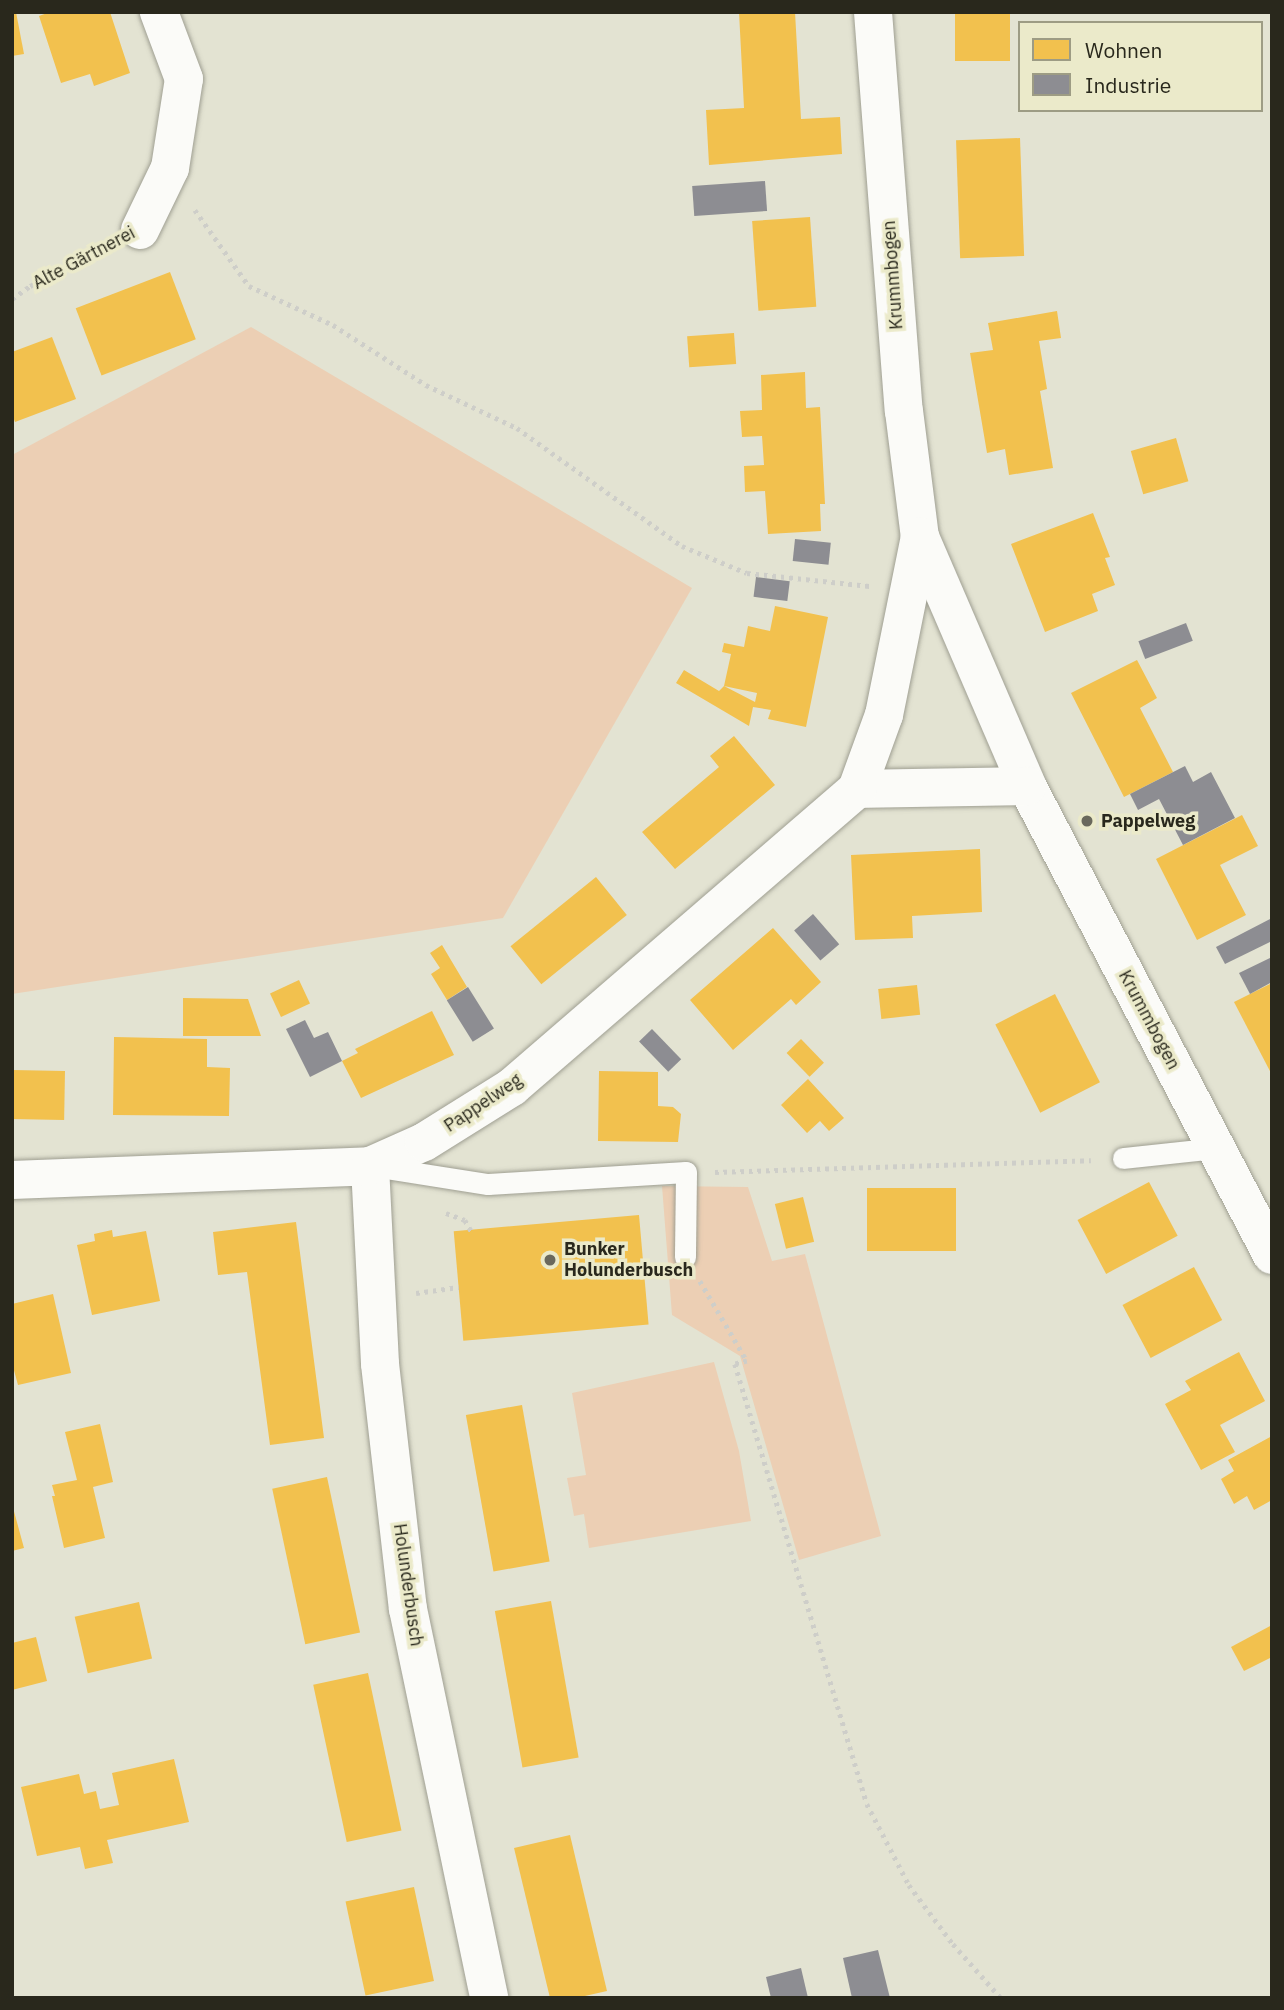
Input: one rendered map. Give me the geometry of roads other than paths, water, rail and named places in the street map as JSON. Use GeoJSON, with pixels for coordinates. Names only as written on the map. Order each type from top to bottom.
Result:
{"type":"FeatureCollection","features":[{"type":"Feature","properties":{"kind":"street","name":"Alte Gärtnerei"},"geometry":{"type":"LineString","coordinates":[[140,230],[170,168],[184,79],[159,12]]}},
{"type":"Feature","properties":{"kind":"street","name":"Krummbogen"},"geometry":{"type":"LineString","coordinates":[[873,12],[904,411],[920,537],[1027,786],[1272,1255]]}},
{"type":"Feature","properties":{"kind":"street","name":"Krummbogen"},"geometry":{"type":"LineString","coordinates":[[858,789],[884,715],[920,537]]}},
{"type":"Feature","properties":{"kind":"street"},"geometry":{"type":"LineString","coordinates":[[858,789],[1027,786]]}},
{"type":"Feature","properties":{"kind":"street","name":"Pappelweg"},"geometry":{"type":"LineString","coordinates":[[12,1181],[370,1166],[424,1142],[512,1087],[858,789]]}},
{"type":"Feature","properties":{"kind":"street","name":"Holunderbusch"},"geometry":{"type":"LineString","coordinates":[[370,1166],[380,1364],[408,1608],[489,1998]]}},
{"type":"Feature","properties":{"kind":"lane"},"geometry":{"type":"LineString","coordinates":[[1122,1158],[1216,1148]]}},
{"type":"Feature","properties":{"kind":"lane"},"geometry":{"type":"LineString","coordinates":[[370,1166],[488,1184],[686,1172],[685,1257]]}},
{"type":"Feature","properties":{"kind":"place","name":"Pappelweg"},"geometry":{"type":"Point","coordinates":[1087,821]}},
{"type":"Feature","properties":{"kind":"place","name":"Bunker Holunderbusch"},"geometry":{"type":"Point","coordinates":[550,1260]}}]}
